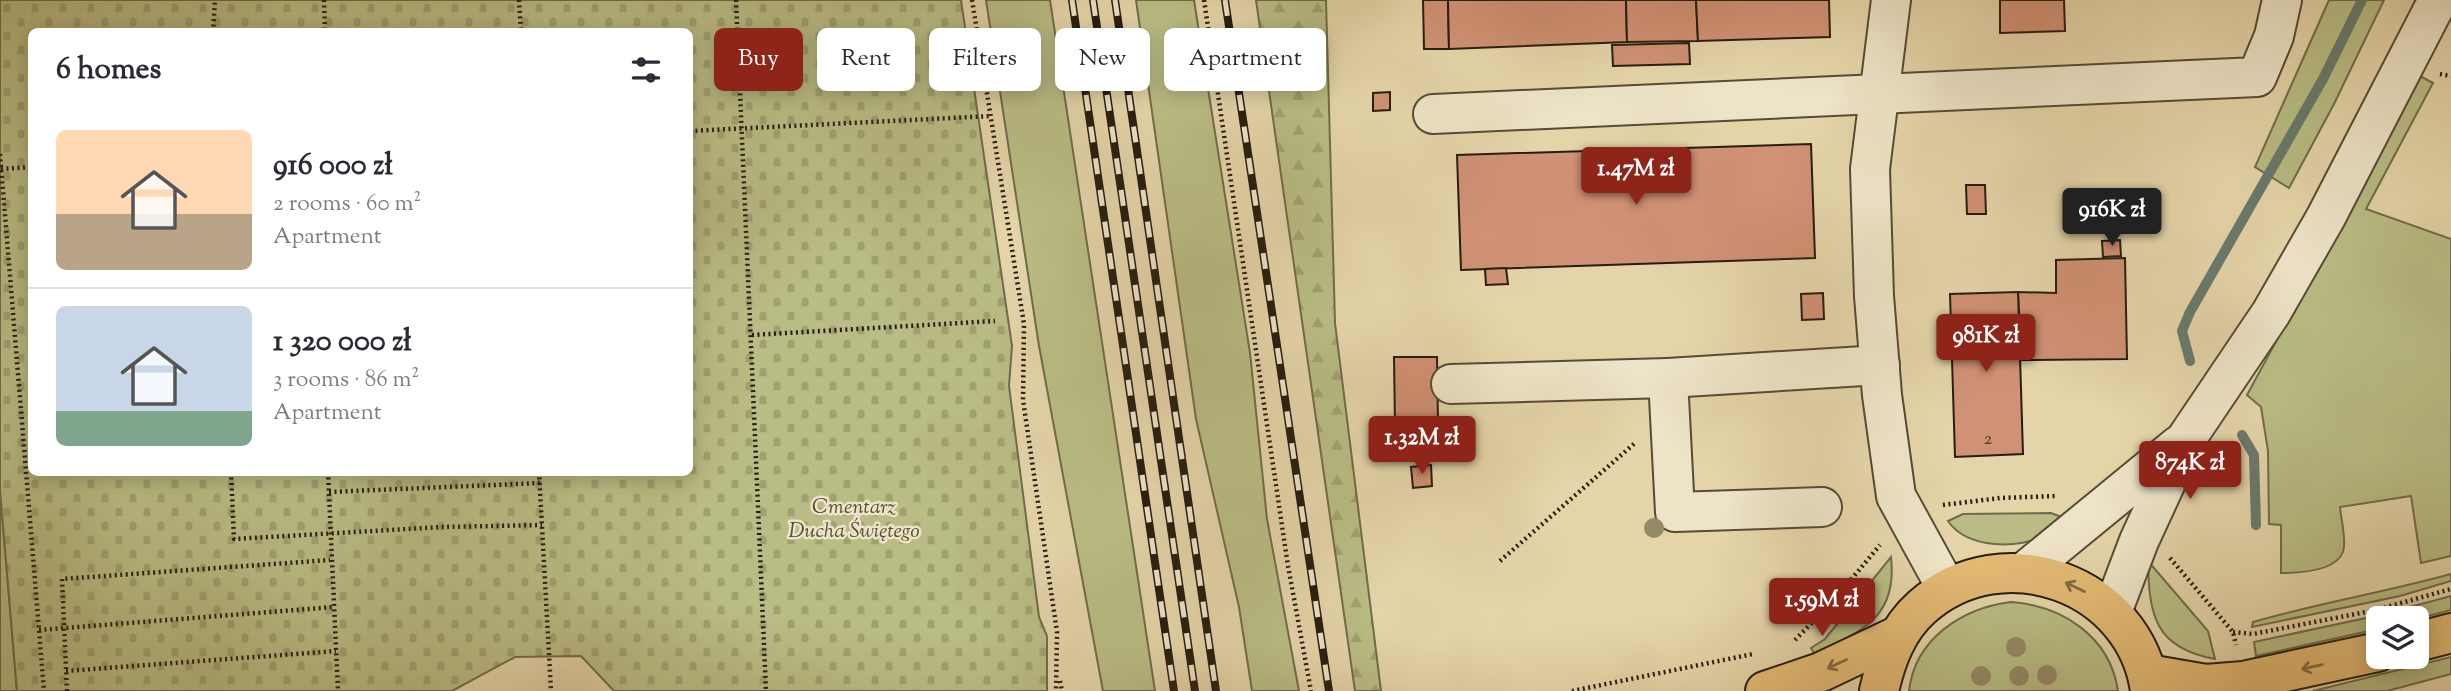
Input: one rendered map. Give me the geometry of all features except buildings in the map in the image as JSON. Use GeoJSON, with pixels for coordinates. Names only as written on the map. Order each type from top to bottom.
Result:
{"type":"FeatureCollection","features":[{"type":"Feature","properties":{"kind":"main road"},"geometry":{"type":"LineString","coordinates":[[1879,691],[1885,664],[1899,635],[1921,608],[1947,589],[1993,573],[2024,572],[2059,579],[2088,593],[2112,612],[2132,637],[2149,682],[2206,684],[2243,681],[2366,655]]}},
{"type":"Feature","properties":{"kind":"main road"},"geometry":{"type":"LineString","coordinates":[[2429,639],[2451,633]]}},
{"type":"Feature","properties":{"kind":"main road"},"geometry":{"type":"LineString","coordinates":[[1765,691],[1821,672],[1899,635]]}},
{"type":"Feature","properties":{"kind":"street"},"geometry":{"type":"LineString","coordinates":[[1891,0],[1870,169],[1880,365],[1890,472],[1896,496],[1947,589]]}},
{"type":"Feature","properties":{"kind":"street"},"geometry":{"type":"LineString","coordinates":[[1433,114],[2257,77],[2274,36],[2282,0]]}},
{"type":"Feature","properties":{"kind":"street"},"geometry":{"type":"LineString","coordinates":[[2112,612],[2139,541],[2186,439],[2271,313],[2322,224],[2438,0]]}},
{"type":"Feature","properties":{"kind":"street"},"geometry":{"type":"LineString","coordinates":[[1451,384],[1669,395],[1880,365]]}},
{"type":"Feature","properties":{"kind":"street"},"geometry":{"type":"LineString","coordinates":[[1669,395],[1675,512],[1822,507]]}},
{"type":"Feature","properties":{"kind":"street"},"geometry":{"type":"LineString","coordinates":[[2024,572],[2186,439]]}},
{"type":"Feature","properties":{"kind":"path"},"geometry":{"type":"LineString","coordinates":[[213,28],[215,0]]}},
{"type":"Feature","properties":{"kind":"path"},"geometry":{"type":"LineString","coordinates":[[324,0],[325,28]]}},
{"type":"Feature","properties":{"kind":"path"},"geometry":{"type":"LineString","coordinates":[[519,0],[520,28]]}},
{"type":"Feature","properties":{"kind":"path"},"geometry":{"type":"LineString","coordinates":[[736,0],[766,691]]}},
{"type":"Feature","properties":{"kind":"path"},"geometry":{"type":"LineString","coordinates":[[972,0],[1024,324],[1023,400],[1057,632],[1062,691]]}},
{"type":"Feature","properties":{"kind":"path"},"geometry":{"type":"LineString","coordinates":[[1204,0],[1288,566],[1311,691]]}},
{"type":"Feature","properties":{"kind":"path"},"geometry":{"type":"LineString","coordinates":[[693,131],[991,116]]}},
{"type":"Feature","properties":{"kind":"path"},"geometry":{"type":"LineString","coordinates":[[0,154],[44,691]]}},
{"type":"Feature","properties":{"kind":"path"},"geometry":{"type":"LineString","coordinates":[[1,169],[28,167]]}},
{"type":"Feature","properties":{"kind":"path"},"geometry":{"type":"LineString","coordinates":[[752,335],[995,321]]}},
{"type":"Feature","properties":{"kind":"path"},"geometry":{"type":"LineString","coordinates":[[1500,561],[1669,395]]}},
{"type":"Feature","properties":{"kind":"path"},"geometry":{"type":"LineString","coordinates":[[231,476],[234,539],[542,524]]}},
{"type":"Feature","properties":{"kind":"path"},"geometry":{"type":"LineString","coordinates":[[328,476],[338,691]]}},
{"type":"Feature","properties":{"kind":"path"},"geometry":{"type":"LineString","coordinates":[[539,476],[551,691]]}},
{"type":"Feature","properties":{"kind":"path"},"geometry":{"type":"LineString","coordinates":[[329,492],[540,484]]}},
{"type":"Feature","properties":{"kind":"path"},"geometry":{"type":"LineString","coordinates":[[1933,508],[1949,502],[2066,496]]}},
{"type":"Feature","properties":{"kind":"path"},"geometry":{"type":"LineString","coordinates":[[1791,643],[1835,600],[1886,538]]}},
{"type":"Feature","properties":{"kind":"path"},"geometry":{"type":"LineString","coordinates":[[2162,551],[2233,632],[2267,631],[2375,610],[2451,589]]}},
{"type":"Feature","properties":{"kind":"path"},"geometry":{"type":"LineString","coordinates":[[67,691],[62,628],[62,579],[331,560]]}},
{"type":"Feature","properties":{"kind":"path"},"geometry":{"type":"LineString","coordinates":[[39,630],[334,607]]}},
{"type":"Feature","properties":{"kind":"path"},"geometry":{"type":"LineString","coordinates":[[66,671],[336,651]]}},
{"type":"Feature","properties":{"kind":"path"},"geometry":{"type":"LineString","coordinates":[[1572,691],[1762,653]]}},
{"type":"Feature","properties":{"kind":"path"},"geometry":{"type":"LineString","coordinates":[[1056,691],[1059,677]]}},
{"type":"Feature","properties":{"kind":"green space","name":"Cmentarz Ducha Świętego"},"geometry":{"type":"Polygon","coordinates":[[[0,0],[961,0],[965,28],[929,28],[929,91],[974,91],[1012,346],[1009,386],[1039,617],[1047,636],[1047,691],[614,691],[581,656],[515,657],[452,691],[17,691],[0,490],[0,0]]]}},
{"type":"Feature","properties":{"kind":"green space"},"geometry":{"type":"Polygon","coordinates":[[[986,0],[1050,0],[1055,33],[1055,91],[1064,91],[1155,691],[1103,691],[1039,346],[1000,91],[1041,91],[1041,28],[990,28],[986,0]]]}},
{"type":"Feature","properties":{"kind":"green space"},"geometry":{"type":"Polygon","coordinates":[[[1136,0],[1194,0],[1198,28],[1164,28],[1164,91],[1208,91],[1250,353],[1267,519],[1299,691],[1252,691],[1239,607],[1196,419],[1149,91],[1150,28],[1140,28],[1136,0]]]}},
{"type":"Feature","properties":{"kind":"green space"},"geometry":{"type":"Polygon","coordinates":[[[1256,0],[1326,0],[1335,323],[1381,691],[1355,691],[1269,91],[1326,91],[1326,28],[1260,28],[1256,0]]]}},
{"type":"Feature","properties":{"kind":"green space"},"geometry":{"type":"Polygon","coordinates":[[[2329,0],[2384,0],[2334,104],[2289,188],[2255,167],[2329,0]]]}},
{"type":"Feature","properties":{"kind":"green space"},"geometry":{"type":"Polygon","coordinates":[[[2420,76],[2433,83],[2366,209],[2451,239],[2451,556],[2421,563],[2411,496],[2340,507],[2344,542],[2339,559],[2316,570],[2281,573],[2281,525],[2269,524],[2268,451],[2261,407],[2247,395],[2420,76]]]}},
{"type":"Feature","properties":{"kind":"green space"},"geometry":{"type":"Polygon","coordinates":[[[0,490],[17,691],[0,691],[0,490]]]}},
{"type":"Feature","properties":{"kind":"green space"},"geometry":{"type":"Polygon","coordinates":[[[2051,513],[2064,518],[2049,532],[2023,543],[1981,542],[1957,530],[1948,521],[1963,514],[2051,513]]]}},
{"type":"Feature","properties":{"kind":"green space"},"geometry":{"type":"Polygon","coordinates":[[[1891,557],[1889,594],[1873,620],[1847,638],[1814,653],[1811,648],[1825,639],[1891,557]]]}},
{"type":"Feature","properties":{"kind":"green space"},"geometry":{"type":"Polygon","coordinates":[[[2148,561],[2208,631],[2215,659],[2179,647],[2159,626],[2150,598],[2148,561]]]}},
{"type":"Feature","properties":{"kind":"green space"},"geometry":{"type":"Polygon","coordinates":[[[2451,574],[2451,581],[2400,596],[2252,627],[2253,622],[2278,615],[2451,574]]]}},
{"type":"Feature","properties":{"kind":"green space"},"geometry":{"type":"Polygon","coordinates":[[[2451,596],[2451,610],[2429,616],[2429,606],[2414,606],[2451,596]]]}},
{"type":"Feature","properties":{"kind":"green space"},"geometry":{"type":"Polygon","coordinates":[[[2011,602],[2048,610],[2081,627],[2105,654],[2118,691],[1909,691],[1913,672],[1921,656],[1931,641],[1944,629],[1976,611],[2011,602]]]}},
{"type":"Feature","properties":{"kind":"green space"},"geometry":{"type":"Polygon","coordinates":[[[2366,618],[2366,632],[2256,656],[2254,642],[2366,618]]]}},
{"type":"Feature","properties":{"kind":"green space"},"geometry":{"type":"Polygon","coordinates":[[[2451,657],[2451,674],[2387,691],[2313,691],[2402,669],[2429,669],[2429,662],[2451,657]]]}},
{"type":"Feature","properties":{"kind":"waterway"},"geometry":{"type":"LineString","coordinates":[[2190,361],[2182,331],[2190,312],[2323,79],[2362,0]]}},
{"type":"Feature","properties":{"kind":"waterway"},"geometry":{"type":"LineString","coordinates":[[2242,435],[2254,455],[2256,525]]}},
{"type":"Feature","properties":{"kind":"railway"},"geometry":{"type":"LineString","coordinates":[[1072,0],[1174,691]]}},
{"type":"Feature","properties":{"kind":"railway"},"geometry":{"type":"LineString","coordinates":[[1093,0],[1195,691]]}},
{"type":"Feature","properties":{"kind":"railway"},"geometry":{"type":"LineString","coordinates":[[1115,0],[1216,691]]}},
{"type":"Feature","properties":{"kind":"railway"},"geometry":{"type":"LineString","coordinates":[[1225,0],[1329,691]]}}]}
